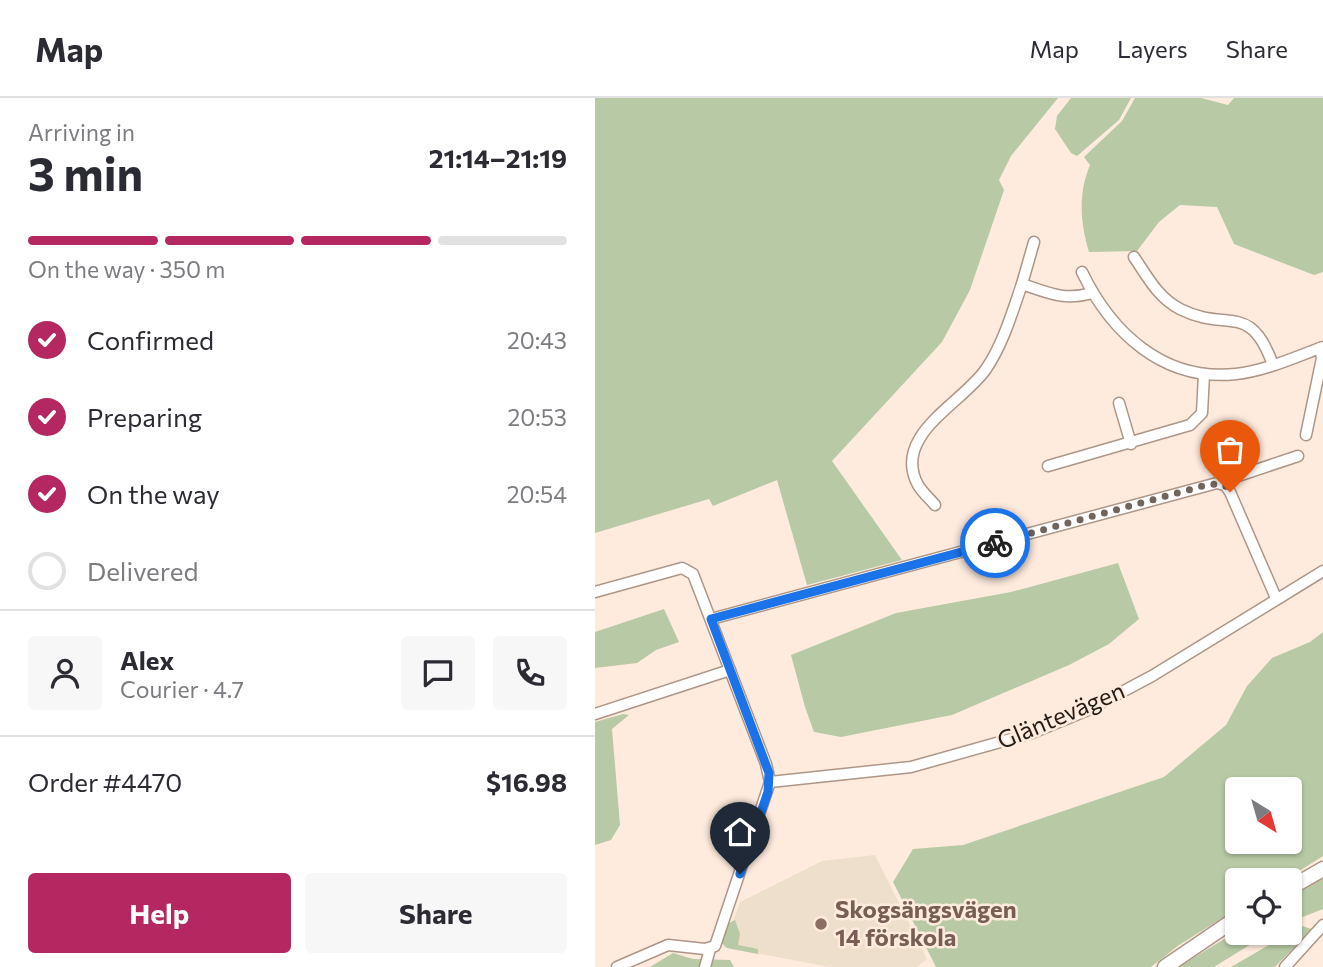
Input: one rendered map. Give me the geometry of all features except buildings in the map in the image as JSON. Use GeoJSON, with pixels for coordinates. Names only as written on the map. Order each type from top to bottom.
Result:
{"type":"FeatureCollection","features":[{"type":"Feature","properties":{"kind":"street"},"geometry":{"type":"LineString","coordinates":[[935,505],[918,485],[911,464],[918,437],[985,371],[997,351],[1022,284],[1034,242]]}},
{"type":"Feature","properties":{"kind":"street"},"geometry":{"type":"LineString","coordinates":[[1134,257],[1157,290],[1179,309],[1204,318],[1235,320],[1252,327],[1264,341],[1273,365]]}},
{"type":"Feature","properties":{"kind":"street"},"geometry":{"type":"LineString","coordinates":[[1082,272],[1092,293],[1133,344],[1165,362],[1204,374],[1236,374],[1322,348],[1306,435]]}},
{"type":"Feature","properties":{"kind":"street"},"geometry":{"type":"LineString","coordinates":[[1022,284],[1074,298],[1092,293]]}},
{"type":"Feature","properties":{"kind":"street"},"geometry":{"type":"LineString","coordinates":[[1048,466],[1180,430],[1196,421],[1203,407],[1204,374]]}},
{"type":"Feature","properties":{"kind":"street"},"geometry":{"type":"LineString","coordinates":[[1119,403],[1131,444]]}},
{"type":"Feature","properties":{"kind":"street"},"geometry":{"type":"LineString","coordinates":[[711,619],[1193,489],[1221,484],[1299,456]]}},
{"type":"Feature","properties":{"kind":"street"},"geometry":{"type":"LineString","coordinates":[[1221,484],[1230,492],[1276,598]]}},
{"type":"Feature","properties":{"kind":"street"},"geometry":{"type":"LineString","coordinates":[[595,593],[682,568],[688,569],[696,578],[766,764],[770,782],[715,946],[710,948],[668,945],[617,967]]}},
{"type":"Feature","properties":{"kind":"street","name":"Gläntevägen"},"geometry":{"type":"LineString","coordinates":[[770,782],[911,768],[1032,733],[1087,711],[1152,676],[1323,570]]}},
{"type":"Feature","properties":{"kind":"street"},"geometry":{"type":"LineString","coordinates":[[595,714],[730,670]]}},
{"type":"Feature","properties":{"kind":"street"},"geometry":{"type":"LineString","coordinates":[[1302,881],[1323,869]]}},
{"type":"Feature","properties":{"kind":"street"},"geometry":{"type":"LineString","coordinates":[[1285,967],[1323,925]]}},
{"type":"Feature","properties":{"kind":"street"},"geometry":{"type":"LineString","coordinates":[[1165,967],[1225,926]]}},
{"type":"Feature","properties":{"kind":"street"},"geometry":{"type":"LineString","coordinates":[[705,967],[710,948]]}},
{"type":"Feature","properties":{"kind":"shaded area","name":"Skogsängsvägen 14 förskola"},"geometry":{"type":"Polygon","coordinates":[[[875,855],[927,959],[917,967],[830,967],[723,947],[740,902],[822,861],[875,855]]]}},
{"type":"Feature","properties":{"kind":"green space"},"geometry":{"type":"Polygon","coordinates":[[[595,98],[1058,98],[1011,156],[999,180],[1004,190],[970,290],[942,342],[832,461],[902,560],[807,585],[777,480],[713,506],[709,499],[595,533],[595,98]]]}},
{"type":"Feature","properties":{"kind":"green space"},"geometry":{"type":"Polygon","coordinates":[[[1071,98],[1131,98],[1119,120],[1077,156],[1071,153],[1055,129],[1057,116],[1071,98]]]}},
{"type":"Feature","properties":{"kind":"green space"},"geometry":{"type":"Polygon","coordinates":[[[1135,98],[1201,98],[1228,105],[1234,98],[1323,98],[1323,272],[1314,275],[1234,244],[1217,207],[1180,205],[1159,222],[1137,251],[1089,252],[1084,230],[1082,197],[1090,165],[1084,157],[1122,121],[1135,98]]]}},
{"type":"Feature","properties":{"kind":"green space"},"geometry":{"type":"Polygon","coordinates":[[[1118,563],[1139,619],[1109,644],[1069,665],[952,715],[841,737],[814,732],[791,655],[896,613],[1011,592],[1118,563]]]}},
{"type":"Feature","properties":{"kind":"green space"},"geometry":{"type":"Polygon","coordinates":[[[664,609],[679,642],[656,650],[637,663],[595,668],[595,632],[664,609]]]}},
{"type":"Feature","properties":{"kind":"green space"},"geometry":{"type":"Polygon","coordinates":[[[1323,632],[1323,856],[1302,869],[1225,868],[1225,916],[1179,945],[1151,967],[936,967],[893,882],[913,849],[963,845],[1164,777],[1226,725],[1247,686],[1272,658],[1310,642],[1323,632]]]}},
{"type":"Feature","properties":{"kind":"green space"},"geometry":{"type":"Polygon","coordinates":[[[623,714],[629,715],[612,729],[620,825],[611,840],[595,845],[595,722],[623,714]]]}},
{"type":"Feature","properties":{"kind":"green space"},"geometry":{"type":"Polygon","coordinates":[[[1323,878],[1323,909],[1302,917],[1302,891],[1323,878]]]}},
{"type":"Feature","properties":{"kind":"green space"},"geometry":{"type":"Polygon","coordinates":[[[735,920],[740,934],[738,945],[758,949],[758,954],[727,948],[722,943],[729,923],[735,920]]]}},
{"type":"Feature","properties":{"kind":"green space"},"geometry":{"type":"Polygon","coordinates":[[[1302,926],[1312,929],[1302,939],[1302,926]]]}},
{"type":"Feature","properties":{"kind":"green space"},"geometry":{"type":"Polygon","coordinates":[[[1225,938],[1225,945],[1250,945],[1214,967],[1179,967],[1225,938]]]}},
{"type":"Feature","properties":{"kind":"green space"},"geometry":{"type":"Polygon","coordinates":[[[1269,945],[1296,945],[1275,967],[1231,967],[1269,945]]]}},
{"type":"Feature","properties":{"kind":"green space"},"geometry":{"type":"Polygon","coordinates":[[[673,953],[693,959],[730,960],[734,967],[650,967],[673,953]]]}},
{"type":"Feature","properties":{"kind":"way so far"},"geometry":{"type":"LineString","coordinates":[[995,543],[1210,484],[1225,485],[1230,492]]}},
{"type":"Feature","properties":{"kind":"place","name":"Skogsängsvägen 14 förskola"},"geometry":{"type":"Point","coordinates":[821,924]}},
{"type":"Feature","properties":{"kind":"route"},"geometry":{"type":"LineString","coordinates":[[740,874],[768,792],[769,773],[711,619],[995,543]]}}]}
